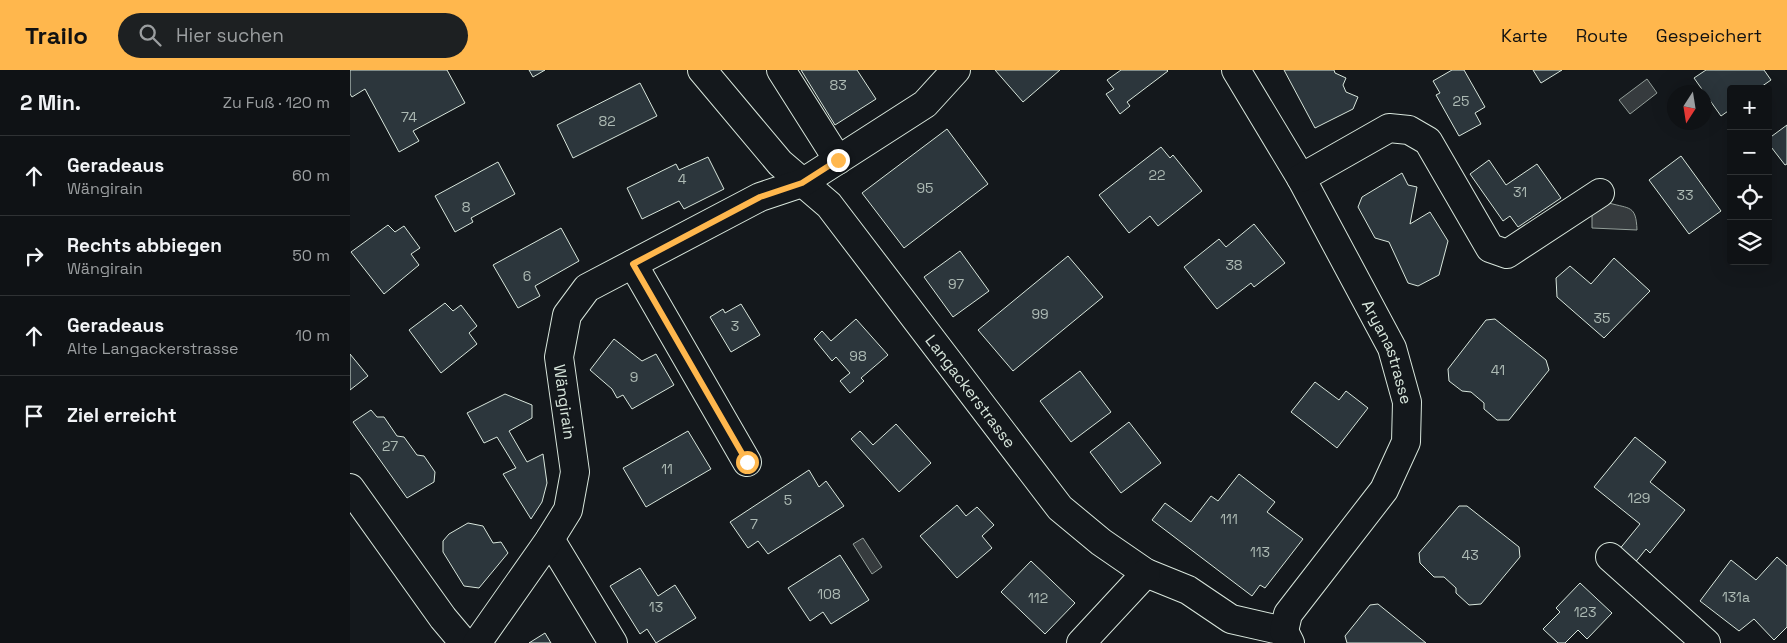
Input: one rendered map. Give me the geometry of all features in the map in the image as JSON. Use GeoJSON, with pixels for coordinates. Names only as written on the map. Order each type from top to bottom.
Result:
{"type":"FeatureCollection","features":[{"type":"Feature","properties":{"kind":"street","name":"Langackerstrasse"},"geometry":{"type":"LineString","coordinates":[[702,70],[780,163],[829,205],[1060,508],[1101,542],[1146,574],[1188,590],[1231,619],[1287,637]]}},
{"type":"Feature","properties":{"kind":"street"},"geometry":{"type":"LineString","coordinates":[[781,70],[838,160]]}},
{"type":"Feature","properties":{"kind":"street","name":"Wängirain"},"geometry":{"type":"LineString","coordinates":[[477,643],[550,540],[568,510],[575,472],[559,357],[566,315],[587,288],[760,197],[802,183],[925,104],[956,70]]}},
{"type":"Feature","properties":{"kind":"street","name":"Aryanastrasse"},"geometry":{"type":"LineString","coordinates":[[1236,70],[1301,178],[1392,348],[1407,402],[1406,442],[1384,490],[1288,614],[1287,637]]}},
{"type":"Feature","properties":{"kind":"street"},"geometry":{"type":"LineString","coordinates":[[1301,178],[1390,128],[1409,130],[1428,141],[1490,248],[1507,254],[1600,193]]}},
{"type":"Feature","properties":{"kind":"street"},"geometry":{"type":"LineString","coordinates":[[633,264],[747,462]]}},
{"type":"Feature","properties":{"kind":"street"},"geometry":{"type":"LineString","coordinates":[[350,488],[443,618],[464,643]]}},
{"type":"Feature","properties":{"kind":"street"},"geometry":{"type":"LineString","coordinates":[[550,540],[613,643]]}},
{"type":"Feature","properties":{"kind":"street"},"geometry":{"type":"LineString","coordinates":[[1610,558],[1706,643]]}},
{"type":"Feature","properties":{"kind":"street"},"geometry":{"type":"LineString","coordinates":[[1081,643],[1146,574]]}},
{"type":"Feature","properties":{"kind":"shaded area"},"geometry":{"type":"Polygon","coordinates":[[[1647,79],[1657,93],[1630,114],[1619,100],[1647,79]]]}},
{"type":"Feature","properties":{"kind":"shaded area"},"geometry":{"type":"Polygon","coordinates":[[[1609,203],[1630,209],[1635,216],[1637,230],[1592,228],[1592,214],[1609,203]]]}},
{"type":"Feature","properties":{"kind":"shaded area"},"geometry":{"type":"Polygon","coordinates":[[[863,538],[882,567],[872,574],[853,544],[863,538]]]}},
{"type":"Feature","properties":{"kind":"building"},"geometry":{"type":"Polygon","coordinates":[[[350,70],[447,70],[465,103],[413,131],[419,141],[399,152],[365,89],[352,97],[350,94],[350,70]]]}},
{"type":"Feature","properties":{"kind":"building"},"geometry":{"type":"Polygon","coordinates":[[[529,70],[545,70],[533,77],[529,70]]]}},
{"type":"Feature","properties":{"kind":"building"},"geometry":{"type":"Polygon","coordinates":[[[801,70],[857,70],[876,99],[835,125],[801,70]]]}},
{"type":"Feature","properties":{"kind":"building"},"geometry":{"type":"Polygon","coordinates":[[[995,70],[1060,70],[1023,102],[995,70]]]}},
{"type":"Feature","properties":{"kind":"building"},"geometry":{"type":"Polygon","coordinates":[[[1121,70],[1168,71],[1127,102],[1130,106],[1120,114],[1106,94],[1114,89],[1107,80],[1121,70]]]}},
{"type":"Feature","properties":{"kind":"building"},"geometry":{"type":"Polygon","coordinates":[[[1284,70],[1334,70],[1335,73],[1346,78],[1343,85],[1346,92],[1358,97],[1353,109],[1315,128],[1284,70]]]}},
{"type":"Feature","properties":{"kind":"building"},"geometry":{"type":"Polygon","coordinates":[[[1452,70],[1464,70],[1485,107],[1475,113],[1481,124],[1459,136],[1436,95],[1440,93],[1433,81],[1452,70]]]}},
{"type":"Feature","properties":{"kind":"building"},"geometry":{"type":"Polygon","coordinates":[[[1533,70],[1562,70],[1541,83],[1533,70]]]}},
{"type":"Feature","properties":{"kind":"building"},"geometry":{"type":"Polygon","coordinates":[[[1706,70],[1764,70],[1771,80],[1764,85],[1727,85],[1727,112],[1721,116],[1712,103],[1712,85],[1699,85],[1694,78],[1706,70]]]}},
{"type":"Feature","properties":{"kind":"building"},"geometry":{"type":"Polygon","coordinates":[[[640,83],[657,116],[573,158],[557,125],[640,83]]]}},
{"type":"Feature","properties":{"kind":"building"},"geometry":{"type":"Polygon","coordinates":[[[1787,125],[1787,164],[1785,165],[1772,148],[1772,136],[1787,125]]]}},
{"type":"Feature","properties":{"kind":"building"},"geometry":{"type":"Polygon","coordinates":[[[947,129],[988,184],[904,248],[862,193],[947,129]]]}},
{"type":"Feature","properties":{"kind":"building"},"geometry":{"type":"Polygon","coordinates":[[[1161,147],[1170,158],[1173,155],[1202,191],[1158,226],[1150,216],[1129,233],[1099,195],[1161,147]]]}},
{"type":"Feature","properties":{"kind":"building"},"geometry":{"type":"Polygon","coordinates":[[[1681,156],[1721,211],[1689,234],[1649,180],[1681,156]]]}},
{"type":"Feature","properties":{"kind":"building"},"geometry":{"type":"Polygon","coordinates":[[[708,157],[724,189],[684,209],[679,201],[642,219],[627,188],[676,164],[679,170],[708,157]]]}},
{"type":"Feature","properties":{"kind":"building"},"geometry":{"type":"Polygon","coordinates":[[[1489,160],[1506,185],[1537,164],[1561,198],[1518,227],[1510,216],[1503,221],[1470,174],[1489,160]]]}},
{"type":"Feature","properties":{"kind":"building"},"geometry":{"type":"Polygon","coordinates":[[[498,162],[515,194],[471,218],[473,222],[455,232],[435,196],[498,162]]]}},
{"type":"Feature","properties":{"kind":"building"},"geometry":{"type":"Polygon","coordinates":[[[1402,173],[1408,185],[1417,187],[1410,224],[1430,212],[1448,241],[1439,275],[1418,286],[1408,283],[1389,242],[1375,238],[1358,207],[1362,197],[1402,173]]]}},
{"type":"Feature","properties":{"kind":"building"},"geometry":{"type":"Polygon","coordinates":[[[1254,224],[1285,263],[1254,287],[1251,283],[1217,309],[1184,267],[1219,239],[1226,247],[1254,224]]]}},
{"type":"Feature","properties":{"kind":"building"},"geometry":{"type":"Polygon","coordinates":[[[388,225],[395,232],[404,226],[420,248],[411,254],[419,265],[384,294],[351,252],[388,225]]]}},
{"type":"Feature","properties":{"kind":"building"},"geometry":{"type":"Polygon","coordinates":[[[561,228],[579,261],[535,286],[540,296],[518,308],[493,265],[561,228]]]}},
{"type":"Feature","properties":{"kind":"building"},"geometry":{"type":"Polygon","coordinates":[[[960,251],[989,291],[953,317],[924,277],[960,251]]]}},
{"type":"Feature","properties":{"kind":"building"},"geometry":{"type":"Polygon","coordinates":[[[1068,256],[1103,297],[1013,371],[978,330],[1068,256]]]}},
{"type":"Feature","properties":{"kind":"building"},"geometry":{"type":"Polygon","coordinates":[[[1614,258],[1650,291],[1604,338],[1557,297],[1556,278],[1570,266],[1591,284],[1614,258]]]}},
{"type":"Feature","properties":{"kind":"building"},"geometry":{"type":"Polygon","coordinates":[[[445,303],[453,311],[461,305],[477,326],[469,333],[477,344],[441,373],[409,330],[445,303]]]}},
{"type":"Feature","properties":{"kind":"building"},"geometry":{"type":"Polygon","coordinates":[[[741,304],[760,335],[731,352],[710,317],[723,309],[725,313],[741,304]]]}},
{"type":"Feature","properties":{"kind":"building"},"geometry":{"type":"Polygon","coordinates":[[[856,319],[888,355],[861,378],[864,381],[850,393],[840,381],[850,373],[836,357],[832,361],[814,339],[822,331],[831,341],[856,319]]]}},
{"type":"Feature","properties":{"kind":"building"},"geometry":{"type":"Polygon","coordinates":[[[1495,319],[1546,360],[1549,370],[1509,420],[1497,420],[1484,409],[1484,403],[1471,392],[1462,391],[1449,381],[1448,369],[1486,320],[1495,319]]]}},
{"type":"Feature","properties":{"kind":"building"},"geometry":{"type":"Polygon","coordinates":[[[614,339],[642,361],[656,354],[674,385],[632,409],[623,395],[617,398],[612,389],[590,370],[614,339]]]}},
{"type":"Feature","properties":{"kind":"building"},"geometry":{"type":"Polygon","coordinates":[[[350,354],[368,376],[350,390],[350,354]]]}},
{"type":"Feature","properties":{"kind":"building"},"geometry":{"type":"Polygon","coordinates":[[[1080,371],[1111,412],[1071,442],[1040,401],[1080,371]]]}},
{"type":"Feature","properties":{"kind":"building"},"geometry":{"type":"Polygon","coordinates":[[[1315,382],[1339,400],[1346,391],[1368,408],[1337,448],[1291,412],[1315,382]]]}},
{"type":"Feature","properties":{"kind":"building"},"geometry":{"type":"Polygon","coordinates":[[[505,394],[532,405],[532,418],[509,431],[527,462],[543,454],[547,483],[542,502],[531,519],[503,474],[516,468],[497,437],[484,443],[467,413],[505,394]]]}},
{"type":"Feature","properties":{"kind":"building"},"geometry":{"type":"Polygon","coordinates":[[[371,410],[377,417],[384,417],[397,436],[404,437],[417,455],[424,456],[435,472],[434,482],[407,498],[353,422],[371,410]]]}},
{"type":"Feature","properties":{"kind":"building"},"geometry":{"type":"Polygon","coordinates":[[[1129,422],[1161,463],[1121,493],[1090,452],[1129,422]]]}},
{"type":"Feature","properties":{"kind":"building"},"geometry":{"type":"Polygon","coordinates":[[[896,424],[931,463],[899,492],[851,439],[860,431],[873,445],[896,424]]]}},
{"type":"Feature","properties":{"kind":"building"},"geometry":{"type":"Polygon","coordinates":[[[688,431],[711,469],[646,507],[623,468],[688,431]]]}},
{"type":"Feature","properties":{"kind":"building"},"geometry":{"type":"Polygon","coordinates":[[[1635,437],[1666,462],[1650,482],[1685,510],[1650,553],[1646,549],[1634,564],[1618,551],[1640,524],[1594,487],[1635,437]]]}},
{"type":"Feature","properties":{"kind":"building"},"geometry":{"type":"Polygon","coordinates":[[[809,470],[819,487],[826,481],[844,506],[768,554],[758,541],[748,548],[730,522],[809,470]]]}},
{"type":"Feature","properties":{"kind":"building"},"geometry":{"type":"Polygon","coordinates":[[[1239,474],[1275,502],[1267,512],[1303,539],[1265,588],[1260,585],[1252,596],[1152,520],[1165,503],[1191,522],[1211,496],[1218,501],[1239,474]]]}},
{"type":"Feature","properties":{"kind":"building"},"geometry":{"type":"Polygon","coordinates":[[[957,505],[966,516],[977,507],[994,525],[982,536],[992,548],[957,578],[920,536],[957,505]]]}},
{"type":"Feature","properties":{"kind":"building"},"geometry":{"type":"Polygon","coordinates":[[[1459,506],[1467,506],[1519,547],[1520,557],[1481,604],[1469,605],[1456,593],[1456,588],[1444,577],[1434,577],[1420,563],[1419,553],[1459,506]]]}},
{"type":"Feature","properties":{"kind":"building"},"geometry":{"type":"Polygon","coordinates":[[[468,523],[483,526],[493,543],[501,542],[508,553],[479,588],[464,586],[443,552],[443,541],[449,534],[468,523]]]}},
{"type":"Feature","properties":{"kind":"building"},"geometry":{"type":"Polygon","coordinates":[[[840,555],[869,600],[831,624],[823,612],[810,621],[788,588],[840,555]]]}},
{"type":"Feature","properties":{"kind":"building"},"geometry":{"type":"Polygon","coordinates":[[[1777,557],[1787,566],[1787,627],[1774,640],[1754,619],[1739,631],[1700,601],[1731,560],[1756,580],[1777,557]]]}},
{"type":"Feature","properties":{"kind":"building"},"geometry":{"type":"Polygon","coordinates":[[[1031,561],[1075,603],[1045,634],[1001,592],[1031,561]]]}},
{"type":"Feature","properties":{"kind":"building"},"geometry":{"type":"Polygon","coordinates":[[[640,568],[658,596],[675,585],[696,618],[656,643],[647,629],[640,634],[610,586],[640,568]]]}},
{"type":"Feature","properties":{"kind":"building"},"geometry":{"type":"Polygon","coordinates":[[[1580,583],[1612,613],[1587,639],[1578,630],[1565,643],[1558,643],[1543,629],[1560,612],[1556,608],[1580,583]]]}},
{"type":"Feature","properties":{"kind":"building"},"geometry":{"type":"Polygon","coordinates":[[[1378,604],[1426,643],[1347,643],[1345,636],[1370,605],[1378,604]]]}},
{"type":"Feature","properties":{"kind":"building"},"geometry":{"type":"Polygon","coordinates":[[[545,633],[551,643],[529,643],[545,633]]]}},
{"type":"Feature","properties":{"kind":"route"},"geometry":{"type":"LineString","coordinates":[[747,462],[633,264],[760,197],[802,183],[838,160]]}}]}
